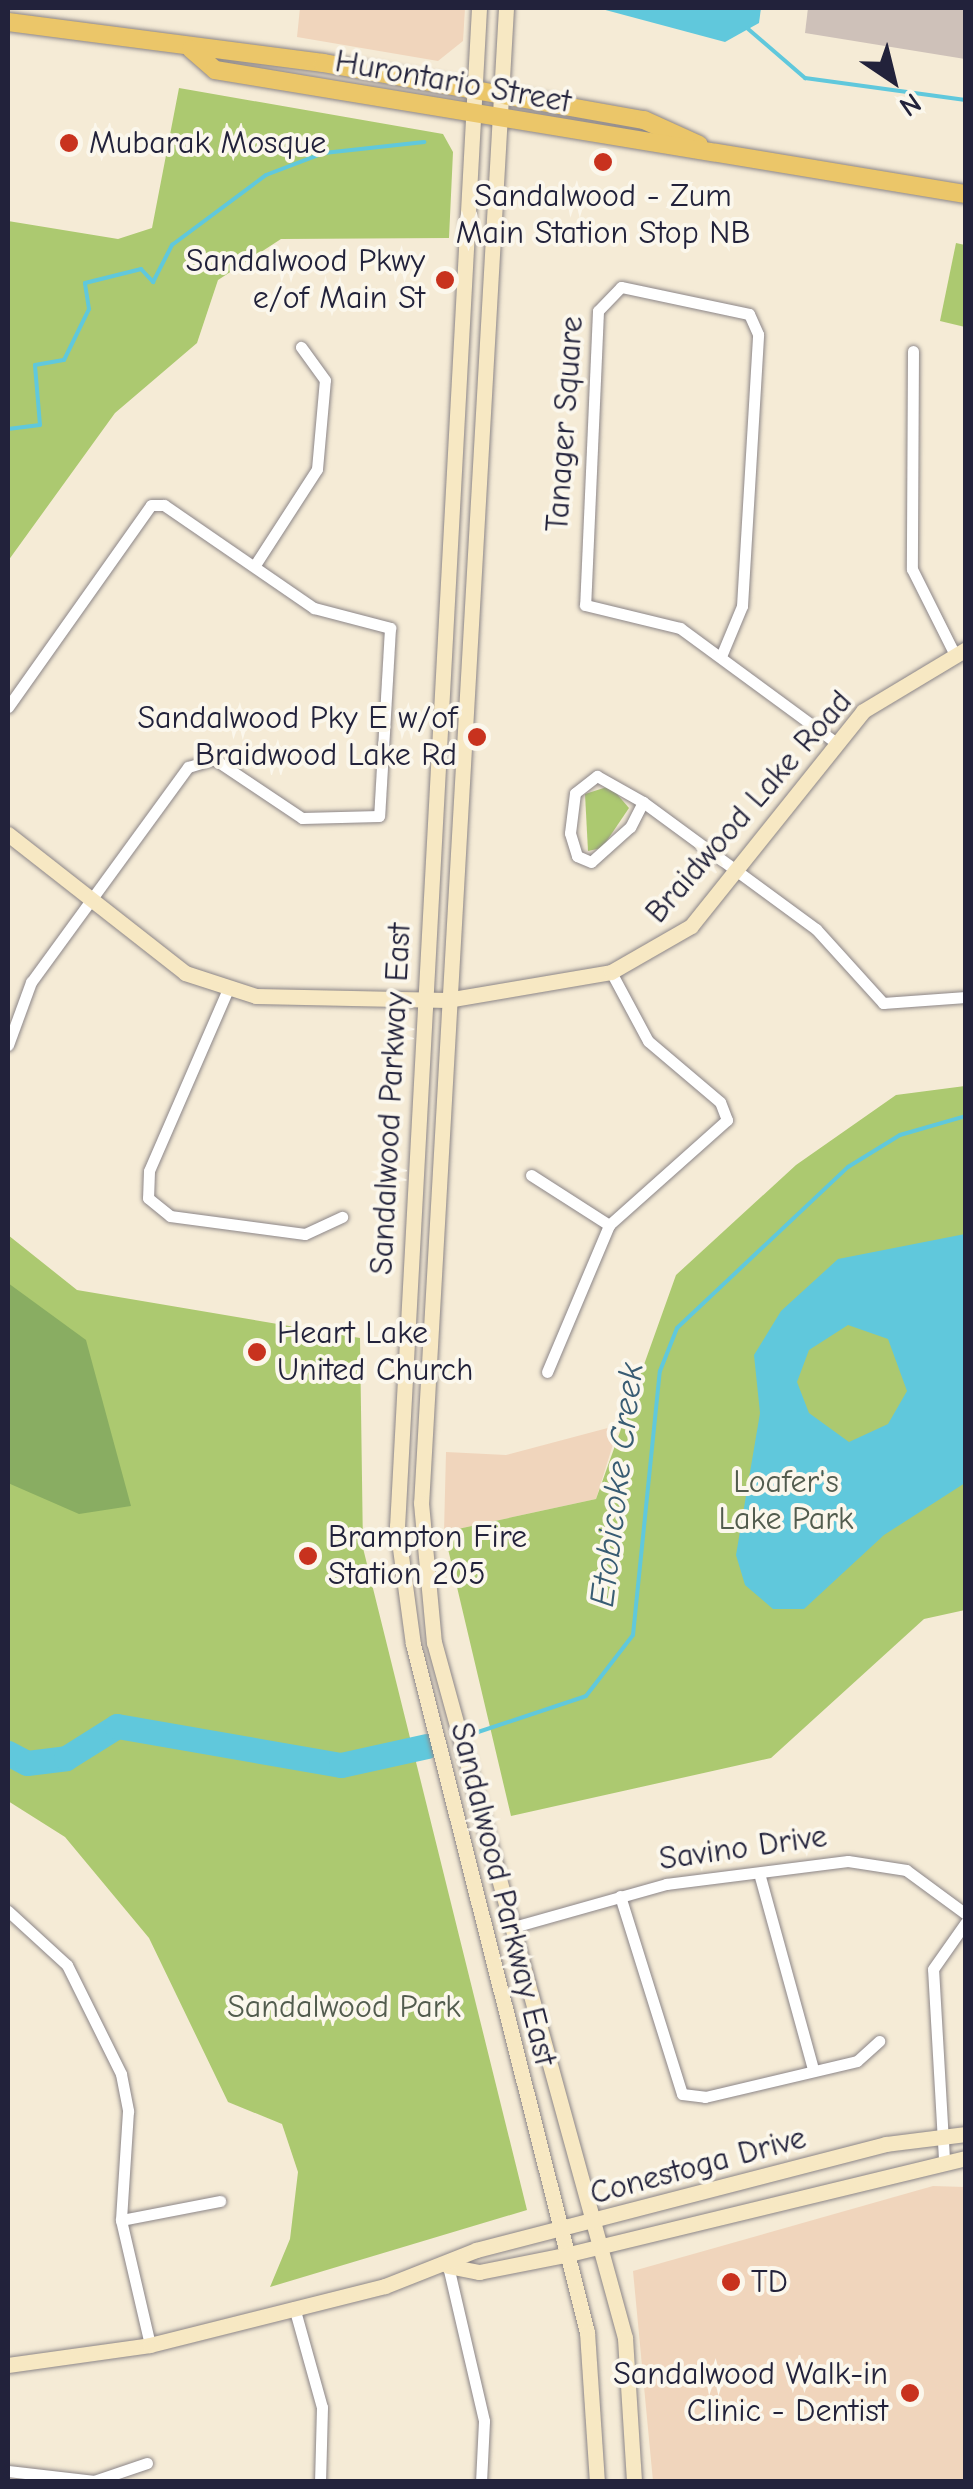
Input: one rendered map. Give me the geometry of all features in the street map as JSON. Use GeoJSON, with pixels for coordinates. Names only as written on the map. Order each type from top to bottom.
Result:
{"type":"FeatureCollection","features":[{"type":"Feature","properties":{"kind":"main road","name":"Sandalwood Parkway East"},"geometry":{"type":"LineString","coordinates":[[479,8],[395,1478],[405,1605],[594,2376],[596,2482]]}},
{"type":"Feature","properties":{"kind":"main road","name":"Sandalwood Parkway East"},"geometry":{"type":"LineString","coordinates":[[506,8],[421,1503],[434,1642],[517,1926],[601,2246],[633,2389],[634,2482]]}},
{"type":"Feature","properties":{"kind":"main road","name":"Hurontario Street"},"geometry":{"type":"LineString","coordinates":[[8,22],[191,49],[216,44],[644,120],[713,152]]}},
{"type":"Feature","properties":{"kind":"main road","name":"Hurontario Street"},"geometry":{"type":"LineString","coordinates":[[191,49],[215,70],[500,121],[966,194]]}},
{"type":"Feature","properties":{"kind":"main road","name":"Braidwood Lake Road"},"geometry":{"type":"LineString","coordinates":[[8,834],[184,973],[228,989],[342,1003],[447,1000],[611,972],[676,938],[738,870],[834,741],[863,710],[960,652]]}},
{"type":"Feature","properties":{"kind":"main road","name":"Conestoga Drive"},"geometry":{"type":"LineString","coordinates":[[8,2365],[150,2344],[448,2266],[476,2250],[942,2132],[966,2134]]}},
{"type":"Feature","properties":{"kind":"main road","name":"Conestoga Drive"},"geometry":{"type":"LineString","coordinates":[[448,2266],[479,2272],[565,2255],[767,2201],[944,2159],[966,2158]]}},
{"type":"Feature","properties":{"kind":"main road"},"geometry":{"type":"LineString","coordinates":[[762,2177],[767,2201]]}},
{"type":"Feature","properties":{"kind":"street","name":"Tanager Square"},"geometry":{"type":"LineString","coordinates":[[722,654],[742,606],[758,334],[749,314],[622,287],[598,311],[585,605],[680,628],[722,654],[834,741]]}},
{"type":"Feature","properties":{"kind":"street"},"geometry":{"type":"LineString","coordinates":[[255,565],[306,496],[320,453],[324,380],[301,347]]}},
{"type":"Feature","properties":{"kind":"street"},"geometry":{"type":"LineString","coordinates":[[913,352],[912,569],[960,652]]}},
{"type":"Feature","properties":{"kind":"street"},"geometry":{"type":"LineString","coordinates":[[8,707],[152,505],[255,565],[314,608],[390,628],[379,816],[302,818],[203,759],[188,767],[92,904],[31,982],[8,1045]]}},
{"type":"Feature","properties":{"kind":"street"},"geometry":{"type":"LineString","coordinates":[[642,802],[606,854],[577,856],[570,833],[584,779],[620,782],[816,929],[884,1003],[966,997]]}},
{"type":"Feature","properties":{"kind":"street"},"geometry":{"type":"LineString","coordinates":[[546,1372],[609,1225],[727,1120],[720,1102],[648,1041],[611,972]]}},
{"type":"Feature","properties":{"kind":"street"},"geometry":{"type":"LineString","coordinates":[[228,989],[149,1171],[148,1198],[170,1216],[305,1234],[342,1216]]}},
{"type":"Feature","properties":{"kind":"street"},"geometry":{"type":"LineString","coordinates":[[531,1175],[609,1225]]}},
{"type":"Feature","properties":{"kind":"street","name":"Savino Drive"},"geometry":{"type":"LineString","coordinates":[[517,1926],[620,1896],[848,1861],[906,1870],[966,1914]]}},
{"type":"Feature","properties":{"kind":"street"},"geometry":{"type":"LineString","coordinates":[[760,1873],[813,2069]]}},
{"type":"Feature","properties":{"kind":"street"},"geometry":{"type":"LineString","coordinates":[[620,1896],[682,2094],[705,2098],[856,2061],[879,2041]]}},
{"type":"Feature","properties":{"kind":"street"},"geometry":{"type":"LineString","coordinates":[[8,1911],[66,1965],[121,2074],[128,2111],[122,2220],[150,2344]]}},
{"type":"Feature","properties":{"kind":"street"},"geometry":{"type":"LineString","coordinates":[[944,2159],[934,1969],[966,1922]]}},
{"type":"Feature","properties":{"kind":"street"},"geometry":{"type":"LineString","coordinates":[[122,2220],[220,2201]]}},
{"type":"Feature","properties":{"kind":"street"},"geometry":{"type":"LineString","coordinates":[[448,2266],[484,2420],[480,2482]]}},
{"type":"Feature","properties":{"kind":"street"},"geometry":{"type":"LineString","coordinates":[[294,2307],[322,2407],[320,2482]]}},
{"type":"Feature","properties":{"kind":"street"},"geometry":{"type":"LineString","coordinates":[[8,2471],[94,2480],[146,2463]]}},
{"type":"Feature","properties":{"kind":"shaded area"},"geometry":{"type":"Polygon","coordinates":[[[300,8],[465,8],[463,41],[438,61],[297,37],[300,8]]]}},
{"type":"Feature","properties":{"kind":"shaded area"},"geometry":{"type":"Polygon","coordinates":[[[808,8],[965,8],[965,59],[805,33],[808,8]]]}},
{"type":"Feature","properties":{"kind":"shaded area"},"geometry":{"type":"Polygon","coordinates":[[[619,1425],[596,1499],[444,1532],[446,1452],[506,1455],[619,1425]]]}},
{"type":"Feature","properties":{"kind":"shaded area"},"geometry":{"type":"Polygon","coordinates":[[[933,2186],[965,2187],[965,2481],[653,2481],[633,2271],[933,2186]]]}},
{"type":"Feature","properties":{"kind":"green space"},"geometry":{"type":"Polygon","coordinates":[[[179,88],[443,134],[453,152],[449,238],[281,239],[218,280],[197,343],[115,413],[8,561],[8,221],[118,239],[152,228],[179,88]]]}},
{"type":"Feature","properties":{"kind":"green space"},"geometry":{"type":"Polygon","coordinates":[[[956,243],[965,245],[965,327],[940,321],[956,243]]]}},
{"type":"Feature","properties":{"kind":"green space"},"geometry":{"type":"Polygon","coordinates":[[[610,786],[629,808],[602,848],[588,851],[585,794],[610,786]]]}},
{"type":"Feature","properties":{"kind":"green space","name":"Loafer's Lake Park"},"geometry":{"type":"Polygon","coordinates":[[[965,1086],[965,1610],[924,1619],[771,1758],[511,1816],[444,1532],[596,1499],[676,1275],[796,1165],[896,1095],[965,1086]]]}},
{"type":"Feature","properties":{"kind":"green space","name":"Sandalwood Park"},"geometry":{"type":"Polygon","coordinates":[[[8,1235],[77,1290],[360,1338],[363,1548],[527,2210],[270,2287],[290,2239],[298,2172],[282,2124],[228,2102],[149,1938],[65,1837],[8,1801],[8,1235]]]}},
{"type":"Feature","properties":{"kind":"green space"},"geometry":{"type":"Polygon","coordinates":[[[8,1283],[86,1340],[131,1506],[79,1514],[8,1483],[8,1283]]]}},
{"type":"Feature","properties":{"kind":"water"},"geometry":{"type":"Polygon","coordinates":[[[598,8],[761,8],[759,23],[725,42],[598,8]]]}},
{"type":"Feature","properties":{"kind":"water"},"geometry":{"type":"Polygon","coordinates":[[[965,1234],[965,1483],[884,1535],[804,1609],[773,1609],[745,1585],[736,1555],[760,1413],[754,1355],[781,1311],[838,1259],[965,1234]],[[848,1325],[809,1350],[797,1382],[809,1413],[849,1442],[888,1424],[907,1391],[888,1339],[848,1325]]]}},
{"type":"Feature","properties":{"kind":"waterway"},"geometry":{"type":"LineString","coordinates":[[747,28],[805,78],[966,100]]}},
{"type":"Feature","properties":{"kind":"waterway"},"geometry":{"type":"LineString","coordinates":[[8,429],[40,425],[35,365],[64,360],[89,309],[85,283],[141,269],[153,282],[172,245],[266,175],[324,153],[424,142]]}},
{"type":"Feature","properties":{"kind":"waterway","name":"Etobicoke Creek"},"geometry":{"type":"LineString","coordinates":[[466,1736],[586,1696],[633,1635],[660,1371],[677,1328],[848,1167],[900,1135],[966,1116]]}},
{"type":"Feature","properties":{"kind":"waterway","name":"Etobicoke Creek"},"geometry":{"type":"LineString","coordinates":[[8,1753],[27,1763],[66,1758],[117,1726],[341,1765],[427,1746]]}},
{"type":"Feature","properties":{"kind":"place","name":"Mubarak Mosque"},"geometry":{"type":"Point","coordinates":[69,143]}},
{"type":"Feature","properties":{"kind":"place","name":"Sandalwood - Zum Main Station Stop NB"},"geometry":{"type":"Point","coordinates":[603,162]}},
{"type":"Feature","properties":{"kind":"place","name":"Sandalwood Pkwy e/of Main St"},"geometry":{"type":"Point","coordinates":[445,280]}},
{"type":"Feature","properties":{"kind":"place","name":"Sandalwood Pky E w/of Braidwood Lake Rd"},"geometry":{"type":"Point","coordinates":[477,737]}},
{"type":"Feature","properties":{"kind":"place","name":"Heart Lake United Church"},"geometry":{"type":"Point","coordinates":[257,1352]}},
{"type":"Feature","properties":{"kind":"place","name":"Brampton Fire Station 205"},"geometry":{"type":"Point","coordinates":[308,1556]}},
{"type":"Feature","properties":{"kind":"place","name":"TD"},"geometry":{"type":"Point","coordinates":[731,2282]}},
{"type":"Feature","properties":{"kind":"place","name":"Sandalwood Walk-in Clinic - Dentist"},"geometry":{"type":"Point","coordinates":[910,2393]}}]}
